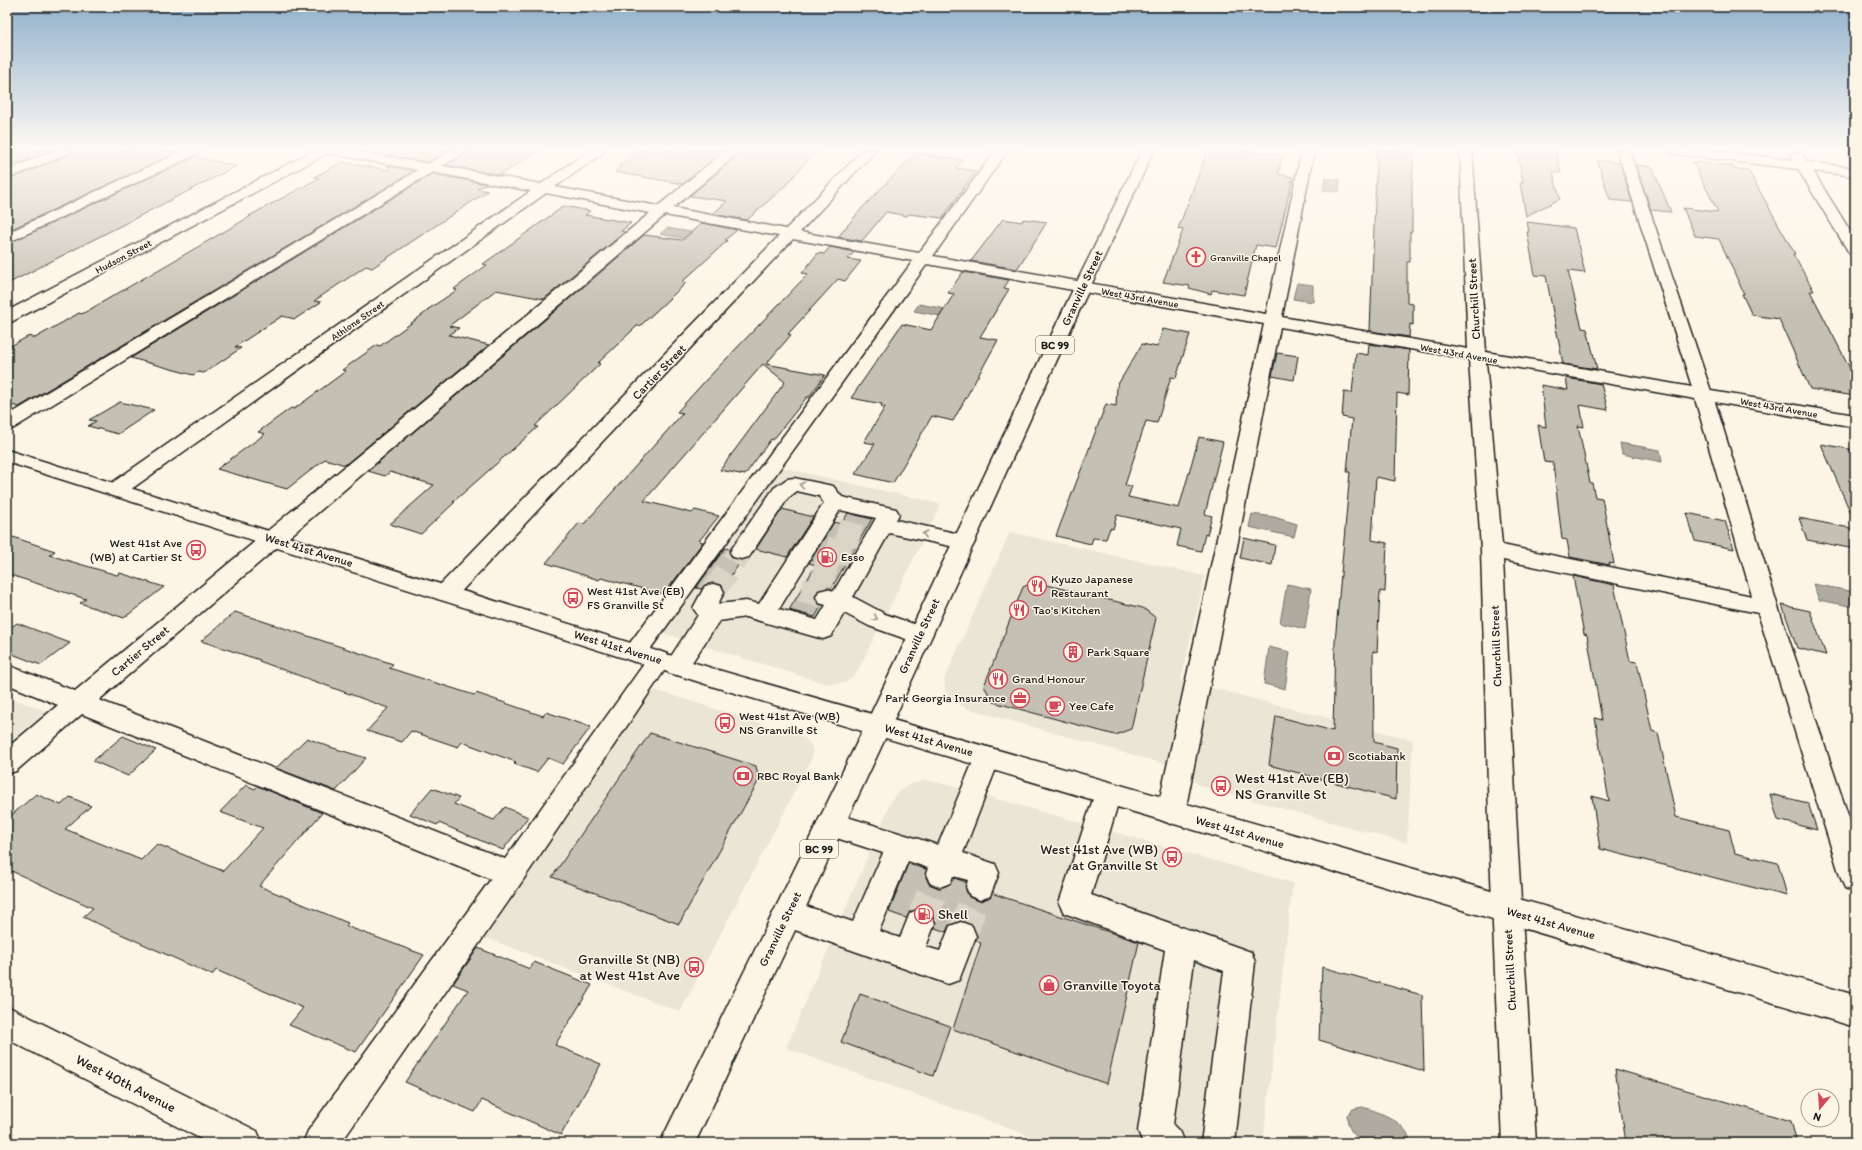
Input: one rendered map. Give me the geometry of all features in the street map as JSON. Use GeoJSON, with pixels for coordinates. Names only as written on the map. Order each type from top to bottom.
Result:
{"type":"FeatureCollection","features":[{"type":"Feature","properties":{"kind":"main road"},"geometry":{"type":"LineString","coordinates":[[7,239],[81,204]]}},
{"type":"Feature","properties":{"kind":"main road","name":"Hudson Street"},"geometry":{"type":"LineString","coordinates":[[7,318],[223,204]]}},
{"type":"Feature","properties":{"kind":"main road"},"geometry":{"type":"LineString","coordinates":[[7,424],[371,204]]}},
{"type":"Feature","properties":{"kind":"main road","name":"Athlone Street"},"geometry":{"type":"LineString","coordinates":[[116,490],[521,204]]}},
{"type":"Feature","properties":{"kind":"main road","name":"West 43rd Avenue"},"geometry":{"type":"LineString","coordinates":[[628,204],[922,259],[1855,421]]}},
{"type":"Feature","properties":{"kind":"main road","name":"Cartier Street"},"geometry":{"type":"LineString","coordinates":[[7,763],[670,204]]}},
{"type":"Feature","properties":{"kind":"main road","name":"Cartier Street"},"geometry":{"type":"LineString","coordinates":[[446,593],[819,204]]}},
{"type":"Feature","properties":{"kind":"main road"},"geometry":{"type":"LineString","coordinates":[[320,1143],[511,874],[657,659],[922,259],[963,204]]}},
{"type":"Feature","properties":{"kind":"main road","name":"Granville Street"},"geometry":{"type":"LineString","coordinates":[[677,1143],[878,726],[1122,204]]}},
{"type":"Feature","properties":{"kind":"main road"},"geometry":{"type":"LineString","coordinates":[[1171,812],[1297,204]]}},
{"type":"Feature","properties":{"kind":"main road","name":"Churchill Street"},"geometry":{"type":"LineString","coordinates":[[1469,204],[1477,356],[1492,550],[1507,910],[1519,1143]]}},
{"type":"Feature","properties":{"kind":"main road"},"geometry":{"type":"LineString","coordinates":[[1641,204],[1703,394],[1766,607],[1855,878]]}},
{"type":"Feature","properties":{"kind":"main road"},"geometry":{"type":"LineString","coordinates":[[1826,204],[1855,252]]}},
{"type":"Feature","properties":{"kind":"main road","name":"West 41st Avenue"},"geometry":{"type":"LineString","coordinates":[[7,456],[657,659],[878,726],[1855,1011]]}},
{"type":"Feature","properties":{"kind":"main road"},"geometry":{"type":"LineString","coordinates":[[657,659],[712,603],[746,609],[823,630],[833,598],[857,557],[889,514],[835,502],[826,490],[794,484],[781,493],[741,552]]}},
{"type":"Feature","properties":{"kind":"main road"},"geometry":{"type":"LineString","coordinates":[[764,614],[791,587],[817,547],[828,528],[835,502]]}},
{"type":"Feature","properties":{"kind":"main road"},"geometry":{"type":"LineString","coordinates":[[873,534],[964,542]]}},
{"type":"Feature","properties":{"kind":"main road"},"geometry":{"type":"LineString","coordinates":[[1492,550],[1766,607]]}},
{"type":"Feature","properties":{"kind":"main road"},"geometry":{"type":"LineString","coordinates":[[833,598],[877,620],[920,635]]}},
{"type":"Feature","properties":{"kind":"main road"},"geometry":{"type":"LineString","coordinates":[[7,674],[511,874]]}},
{"type":"Feature","properties":{"kind":"main road"},"geometry":{"type":"LineString","coordinates":[[942,866],[987,758]]}},
{"type":"Feature","properties":{"kind":"main road"},"geometry":{"type":"LineString","coordinates":[[1108,793],[1074,903],[1240,962],[1218,1143]]}},
{"type":"Feature","properties":{"kind":"main road"},"geometry":{"type":"LineString","coordinates":[[831,824],[900,846],[942,866],[985,873],[980,887]]}},
{"type":"Feature","properties":{"kind":"main road"},"geometry":{"type":"LineString","coordinates":[[861,939],[900,846]]}},
{"type":"Feature","properties":{"kind":"main road"},"geometry":{"type":"LineString","coordinates":[[788,914],[948,969],[961,936]]}},
{"type":"Feature","properties":{"kind":"main road"},"geometry":{"type":"LineString","coordinates":[[908,956],[920,923]]}},
{"type":"Feature","properties":{"kind":"main road"},"geometry":{"type":"LineString","coordinates":[[1167,1143],[1155,1131],[1181,941]]}},
{"type":"Feature","properties":{"kind":"main road","name":"West 40th Avenue"},"geometry":{"type":"LineString","coordinates":[[7,1022],[245,1143]]}},
{"type":"Feature","properties":{"kind":"shaded area"},"geometry":{"type":"Polygon","coordinates":[[[667,228],[696,233],[689,239],[660,234],[667,228]]]}},
{"type":"Feature","properties":{"kind":"shaded area"},"geometry":{"type":"Polygon","coordinates":[[[1297,283],[1313,285],[1313,302],[1293,299],[1297,283]]]}},
{"type":"Feature","properties":{"kind":"shaded area"},"geometry":{"type":"Polygon","coordinates":[[[919,304],[946,309],[941,316],[914,311],[919,304]]]}},
{"type":"Feature","properties":{"kind":"shaded area"},"geometry":{"type":"Polygon","coordinates":[[[1620,443],[1660,450],[1662,462],[1622,454],[1620,443]]]}},
{"type":"Feature","properties":{"kind":"shaded area"},"geometry":{"type":"Polygon","coordinates":[[[780,467],[941,504],[858,670],[853,677],[846,682],[835,684],[824,683],[659,632],[780,467]]]}},
{"type":"Feature","properties":{"kind":"shaded area"},"geometry":{"type":"Polygon","coordinates":[[[1252,514],[1274,517],[1297,524],[1294,537],[1249,527],[1252,514]]]}},
{"type":"Feature","properties":{"kind":"shaded area"},"geometry":{"type":"Polygon","coordinates":[[[1010,532],[1205,576],[1181,680],[1413,740],[1407,843],[1201,786],[1195,782],[1190,771],[969,709],[956,703],[949,697],[945,689],[944,680],[1010,532]]]}},
{"type":"Feature","properties":{"kind":"shaded area"},"geometry":{"type":"Polygon","coordinates":[[[1287,584],[1311,589],[1305,629],[1280,623],[1287,584]]]}},
{"type":"Feature","properties":{"kind":"shaded area"},"geometry":{"type":"Polygon","coordinates":[[[1813,584],[1855,592],[1855,607],[1819,600],[1813,584]]]}},
{"type":"Feature","properties":{"kind":"shaded area"},"geometry":{"type":"Polygon","coordinates":[[[1269,647],[1290,652],[1285,689],[1264,684],[1269,647]]]}},
{"type":"Feature","properties":{"kind":"shaded area"},"geometry":{"type":"Polygon","coordinates":[[[655,690],[805,738],[811,745],[813,753],[810,762],[680,1012],[476,934],[636,706],[655,690]]]}},
{"type":"Feature","properties":{"kind":"shaded area"},"geometry":{"type":"Polygon","coordinates":[[[7,697],[47,711],[7,744],[7,697]]]}},
{"type":"Feature","properties":{"kind":"shaded area"},"geometry":{"type":"Polygon","coordinates":[[[924,780],[941,783],[1293,883],[1263,1143],[1049,1143],[786,1048],[891,802],[898,792],[909,785],[924,780]]]}},
{"type":"Feature","properties":{"kind":"shaded area"},"geometry":{"type":"Polygon","coordinates":[[[1362,1107],[1384,1115],[1399,1124],[1409,1136],[1410,1143],[1390,1144],[1370,1142],[1361,1139],[1354,1134],[1349,1126],[1347,1115],[1353,1109],[1362,1107]]]}},
{"type":"Feature","properties":{"kind":"building"},"geometry":{"type":"Polygon","coordinates":[[[7,204],[66,204],[7,231],[7,204]]]}},
{"type":"Feature","properties":{"kind":"building"},"geometry":{"type":"Polygon","coordinates":[[[94,204],[164,204],[7,284],[7,244],[94,204]]]}},
{"type":"Feature","properties":{"kind":"building"},"geometry":{"type":"Polygon","coordinates":[[[272,204],[359,204],[19,407],[7,404],[7,348],[29,336],[35,338],[79,313],[82,314],[251,216],[249,216],[272,204]]]}},
{"type":"Feature","properties":{"kind":"building"},"geometry":{"type":"Polygon","coordinates":[[[383,204],[469,204],[372,268],[366,266],[314,301],[321,302],[295,319],[282,316],[235,347],[241,348],[204,373],[198,372],[193,375],[131,358],[383,204]]]}},
{"type":"Feature","properties":{"kind":"building"},"geometry":{"type":"Polygon","coordinates":[[[724,204],[765,204],[747,220],[713,214],[724,204]]]}},
{"type":"Feature","properties":{"kind":"building"},"geometry":{"type":"Polygon","coordinates":[[[866,204],[952,204],[942,218],[909,214],[907,216],[886,212],[862,241],[838,237],[866,204]]]}},
{"type":"Feature","properties":{"kind":"building"},"geometry":{"type":"Polygon","coordinates":[[[1188,204],[1287,204],[1276,248],[1256,245],[1244,295],[1212,290],[1211,294],[1189,288],[1190,286],[1163,282],[1183,230],[1178,229],[1188,204]]]}},
{"type":"Feature","properties":{"kind":"building"},"geometry":{"type":"Polygon","coordinates":[[[1375,204],[1412,204],[1410,262],[1407,262],[1407,303],[1413,304],[1413,325],[1410,324],[1409,337],[1370,331],[1375,204]]]}},
{"type":"Feature","properties":{"kind":"building"},"geometry":{"type":"Polygon","coordinates":[[[1524,204],[1551,204],[1526,216],[1524,204]]]}},
{"type":"Feature","properties":{"kind":"building"},"geometry":{"type":"Polygon","coordinates":[[[1649,204],[1667,204],[1671,212],[1651,210],[1649,204]]]}},
{"type":"Feature","properties":{"kind":"building"},"geometry":{"type":"Polygon","coordinates":[[[1714,204],[1767,204],[1814,291],[1810,291],[1855,378],[1855,396],[1810,389],[1779,319],[1752,315],[1719,239],[1695,236],[1683,208],[1718,212],[1714,204]]]}},
{"type":"Feature","properties":{"kind":"building"},"geometry":{"type":"Polygon","coordinates":[[[564,206],[590,211],[585,215],[631,223],[621,231],[625,232],[544,299],[496,290],[449,326],[459,328],[449,335],[489,345],[345,465],[325,459],[287,489],[217,469],[265,434],[258,432],[291,408],[294,409],[346,371],[342,370],[377,345],[380,346],[429,310],[427,310],[457,290],[454,289],[487,265],[483,264],[564,206]]]}},
{"type":"Feature","properties":{"kind":"building"},"geometry":{"type":"Polygon","coordinates":[[[1003,219],[1022,222],[1023,219],[1047,222],[1017,269],[971,261],[1003,219]]]}},
{"type":"Feature","properties":{"kind":"building"},"geometry":{"type":"Polygon","coordinates":[[[1527,222],[1574,228],[1585,273],[1568,271],[1582,328],[1587,329],[1597,369],[1563,364],[1546,276],[1535,275],[1527,232],[1529,232],[1527,222]]]}},
{"type":"Feature","properties":{"kind":"building"},"geometry":{"type":"Polygon","coordinates":[[[702,223],[737,230],[682,282],[686,283],[598,363],[600,364],[535,426],[538,427],[453,502],[455,502],[421,534],[390,524],[434,485],[390,472],[385,476],[368,471],[644,235],[682,240],[702,223]]]}},
{"type":"Feature","properties":{"kind":"building"},"geometry":{"type":"Polygon","coordinates":[[[830,247],[854,252],[848,259],[861,261],[845,281],[838,279],[788,334],[791,335],[766,364],[825,375],[809,397],[807,397],[773,440],[771,439],[745,475],[720,470],[785,382],[763,364],[644,501],[692,513],[695,510],[719,516],[699,541],[703,542],[664,594],[601,578],[599,580],[546,563],[579,523],[584,524],[683,413],[677,412],[706,380],[808,274],[802,273],[818,253],[824,254],[830,247]]]}},
{"type":"Feature","properties":{"kind":"building"},"geometry":{"type":"Polygon","coordinates":[[[963,272],[1009,280],[1004,288],[1009,289],[980,337],[998,340],[953,421],[932,416],[893,483],[855,474],[875,444],[864,442],[885,407],[881,406],[882,404],[851,398],[902,324],[931,330],[954,294],[948,293],[963,272]]]}},
{"type":"Feature","properties":{"kind":"building"},"geometry":{"type":"Polygon","coordinates":[[[1163,329],[1190,334],[1176,378],[1171,377],[1157,423],[1146,421],[1125,485],[1132,486],[1128,497],[1179,508],[1199,437],[1223,442],[1205,514],[1212,516],[1207,535],[1205,534],[1201,551],[1177,546],[1181,529],[1117,515],[1113,529],[1110,528],[1106,539],[1093,538],[1091,544],[1056,536],[1106,404],[1116,406],[1117,386],[1142,344],[1157,347],[1163,329]]]}},
{"type":"Feature","properties":{"kind":"building"},"geometry":{"type":"Polygon","coordinates":[[[1369,344],[1409,350],[1408,395],[1397,393],[1395,481],[1376,477],[1372,540],[1387,543],[1385,592],[1380,591],[1377,652],[1373,651],[1374,742],[1397,748],[1396,799],[1269,765],[1276,716],[1333,731],[1335,642],[1350,472],[1347,472],[1352,419],[1342,417],[1344,392],[1352,393],[1356,353],[1368,355],[1369,344]]]}},
{"type":"Feature","properties":{"kind":"building"},"geometry":{"type":"Polygon","coordinates":[[[1277,353],[1298,356],[1294,380],[1272,376],[1277,353]]]}},
{"type":"Feature","properties":{"kind":"building"},"geometry":{"type":"Polygon","coordinates":[[[1566,378],[1601,384],[1608,410],[1580,405],[1584,427],[1578,426],[1590,483],[1592,483],[1595,497],[1602,498],[1614,564],[1609,563],[1610,565],[1570,557],[1567,540],[1562,539],[1553,463],[1544,462],[1538,425],[1546,427],[1541,385],[1568,390],[1566,378]]]}},
{"type":"Feature","properties":{"kind":"building"},"geometry":{"type":"Polygon","coordinates":[[[120,402],[154,410],[118,434],[88,426],[96,421],[89,420],[120,402]]]}},
{"type":"Feature","properties":{"kind":"building"},"geometry":{"type":"Polygon","coordinates":[[[1821,444],[1855,450],[1855,523],[1821,444]]]}},
{"type":"Feature","properties":{"kind":"building"},"geometry":{"type":"Polygon","coordinates":[[[782,509],[813,517],[787,557],[756,549],[782,509]]]}},
{"type":"Feature","properties":{"kind":"building"},"geometry":{"type":"Polygon","coordinates":[[[848,513],[872,519],[831,589],[827,588],[818,590],[815,598],[818,604],[822,605],[815,617],[789,610],[816,565],[809,563],[834,522],[841,524],[848,513]]]}},
{"type":"Feature","properties":{"kind":"building"},"geometry":{"type":"Polygon","coordinates":[[[1687,513],[1725,521],[1734,549],[1695,541],[1687,513]]]}},
{"type":"Feature","properties":{"kind":"building"},"geometry":{"type":"Polygon","coordinates":[[[1799,518],[1855,529],[1855,549],[1807,540],[1799,518]]]}},
{"type":"Feature","properties":{"kind":"building"},"geometry":{"type":"Polygon","coordinates":[[[7,535],[55,551],[49,555],[117,575],[120,573],[164,587],[124,618],[80,603],[86,599],[7,574],[7,535]]]}},
{"type":"Feature","properties":{"kind":"building"},"geometry":{"type":"Polygon","coordinates":[[[1244,538],[1275,545],[1272,565],[1240,558],[1244,538]]]}},
{"type":"Feature","properties":{"kind":"building"},"geometry":{"type":"Polygon","coordinates":[[[725,548],[730,549],[729,553],[733,558],[742,560],[723,587],[713,583],[705,585],[702,589],[696,588],[725,548]]]}},
{"type":"Feature","properties":{"kind":"building"},"geometry":{"type":"Polygon","coordinates":[[[1573,576],[1614,585],[1630,661],[1637,662],[1652,731],[1658,733],[1676,817],[1729,830],[1735,853],[1778,863],[1787,896],[1600,849],[1592,796],[1609,801],[1595,718],[1602,720],[1587,635],[1584,634],[1573,576]]]}},
{"type":"Feature","properties":{"kind":"building","name":"Park Square"},"geometry":{"type":"Polygon","coordinates":[[[1034,582],[1143,608],[1156,618],[1131,729],[1115,735],[993,702],[984,686],[1023,587],[1034,582]]]}},
{"type":"Feature","properties":{"kind":"building"},"geometry":{"type":"Polygon","coordinates":[[[1782,605],[1810,611],[1826,655],[1797,648],[1782,605]]]}},
{"type":"Feature","properties":{"kind":"building"},"geometry":{"type":"Polygon","coordinates":[[[235,612],[393,664],[389,668],[474,695],[476,693],[543,716],[546,712],[591,727],[563,764],[548,758],[537,772],[514,764],[516,762],[462,742],[458,747],[411,731],[402,742],[367,731],[388,708],[259,661],[260,660],[201,641],[235,612]]]}},
{"type":"Feature","properties":{"kind":"building"},"geometry":{"type":"Polygon","coordinates":[[[17,623],[70,643],[41,665],[7,652],[7,630],[17,623]]]}},
{"type":"Feature","properties":{"kind":"building"},"geometry":{"type":"Polygon","coordinates":[[[650,733],[756,766],[759,780],[679,924],[552,877],[650,733]]]}},
{"type":"Feature","properties":{"kind":"building"},"geometry":{"type":"Polygon","coordinates":[[[123,736],[156,750],[128,776],[93,761],[123,736]]]}},
{"type":"Feature","properties":{"kind":"building"},"geometry":{"type":"Polygon","coordinates":[[[307,738],[366,758],[336,791],[276,768],[307,738]]]}},
{"type":"Feature","properties":{"kind":"building"},"geometry":{"type":"Polygon","coordinates":[[[246,785],[255,789],[258,786],[322,813],[259,886],[348,923],[346,926],[424,955],[356,1052],[289,1025],[303,1008],[216,970],[212,975],[83,917],[93,908],[7,869],[7,819],[36,794],[61,805],[70,797],[91,806],[65,829],[141,860],[157,844],[223,871],[263,828],[220,812],[246,785]]]}},
{"type":"Feature","properties":{"kind":"building"},"geometry":{"type":"Polygon","coordinates":[[[432,788],[459,798],[454,804],[494,820],[505,807],[528,817],[503,850],[439,823],[437,825],[410,814],[432,788]]]}},
{"type":"Feature","properties":{"kind":"building"},"geometry":{"type":"Polygon","coordinates":[[[1770,794],[1808,803],[1817,830],[1778,820],[1770,794]]]}},
{"type":"Feature","properties":{"kind":"building","name":"Granville Toyota"},"geometry":{"type":"Polygon","coordinates":[[[908,864],[926,869],[925,875],[929,884],[939,888],[951,884],[954,878],[966,882],[965,888],[969,897],[979,901],[991,897],[993,891],[994,894],[1139,942],[1107,1084],[953,1029],[981,943],[976,941],[977,935],[973,925],[962,921],[949,925],[946,932],[935,928],[936,922],[931,912],[921,908],[909,912],[906,918],[889,912],[908,864]]]}},
{"type":"Feature","properties":{"kind":"building"},"geometry":{"type":"Polygon","coordinates":[[[478,948],[530,969],[534,962],[592,985],[555,1045],[601,1064],[561,1135],[482,1100],[475,1112],[405,1082],[468,990],[453,984],[478,948]]]}},
{"type":"Feature","properties":{"kind":"building"},"geometry":{"type":"Polygon","coordinates":[[[1322,967],[1422,995],[1424,1071],[1319,1040],[1322,967]]]}},
{"type":"Feature","properties":{"kind":"building"},"geometry":{"type":"Polygon","coordinates":[[[860,994],[950,1026],[933,1076],[841,1042],[860,994]]]}},
{"type":"Feature","properties":{"kind":"building"},"geometry":{"type":"Polygon","coordinates":[[[1615,1069],[1791,1121],[1797,1143],[1626,1143],[1615,1069]]]}},
{"type":"Feature","properties":{"kind":"tunnel"},"geometry":{"type":"LineString","coordinates":[[837,531],[861,537]]}},
{"type":"Feature","properties":{"kind":"tunnel"},"geometry":{"type":"LineString","coordinates":[[826,549],[851,555]]}},
{"type":"Feature","properties":{"kind":"tunnel"},"geometry":{"type":"LineString","coordinates":[[713,592],[741,552]]}},
{"type":"Feature","properties":{"kind":"tunnel"},"geometry":{"type":"LineString","coordinates":[[813,569],[839,576]]}},
{"type":"Feature","properties":{"kind":"tunnel"},"geometry":{"type":"LineString","coordinates":[[801,590],[827,597]]}},
{"type":"Feature","properties":{"kind":"tunnel"},"geometry":{"type":"LineString","coordinates":[[920,923],[940,874]]}},
{"type":"Feature","properties":{"kind":"tunnel"},"geometry":{"type":"LineString","coordinates":[[961,936],[980,887]]}},
{"type":"Feature","properties":{"kind":"place","name":"Granville Chapel"},"geometry":{"type":"Point","coordinates":[1196,257]}},
{"type":"Feature","properties":{"kind":"place","name":"West 41st Ave (WB) at Cartier St"},"geometry":{"type":"Point","coordinates":[196,550]}},
{"type":"Feature","properties":{"kind":"place","name":"Esso"},"geometry":{"type":"Point","coordinates":[827,557]}},
{"type":"Feature","properties":{"kind":"place","name":"Kyuzo Japanese Restaurant"},"geometry":{"type":"Point","coordinates":[1037,586]}},
{"type":"Feature","properties":{"kind":"place","name":"West 41st Ave (EB) FS Granville St"},"geometry":{"type":"Point","coordinates":[573,598]}},
{"type":"Feature","properties":{"kind":"place","name":"Tao's Kitchen"},"geometry":{"type":"Point","coordinates":[1019,610]}},
{"type":"Feature","properties":{"kind":"place","name":"Park Square"},"geometry":{"type":"Point","coordinates":[1073,652]}},
{"type":"Feature","properties":{"kind":"place","name":"Grand Honour"},"geometry":{"type":"Point","coordinates":[998,679]}},
{"type":"Feature","properties":{"kind":"place","name":"Park Georgia Insurance"},"geometry":{"type":"Point","coordinates":[1020,698]}},
{"type":"Feature","properties":{"kind":"place","name":"Yee Cafe"},"geometry":{"type":"Point","coordinates":[1055,706]}},
{"type":"Feature","properties":{"kind":"place","name":"West 41st Ave (WB) NS Granville St"},"geometry":{"type":"Point","coordinates":[725,723]}},
{"type":"Feature","properties":{"kind":"place","name":"Scotiabank"},"geometry":{"type":"Point","coordinates":[1334,756]}},
{"type":"Feature","properties":{"kind":"place","name":"RBC Royal Bank"},"geometry":{"type":"Point","coordinates":[743,776]}},
{"type":"Feature","properties":{"kind":"place","name":"West 41st Ave (EB) NS Granville St"},"geometry":{"type":"Point","coordinates":[1221,786]}},
{"type":"Feature","properties":{"kind":"place","name":"West 41st Ave (WB) at Granville St"},"geometry":{"type":"Point","coordinates":[1172,857]}},
{"type":"Feature","properties":{"kind":"place","name":"Shell"},"geometry":{"type":"Point","coordinates":[924,914]}},
{"type":"Feature","properties":{"kind":"place","name":"Granville St (NB) at West 41st Ave"},"geometry":{"type":"Point","coordinates":[694,967]}},
{"type":"Feature","properties":{"kind":"place","name":"Granville Toyota"},"geometry":{"type":"Point","coordinates":[1049,985]}}]}
